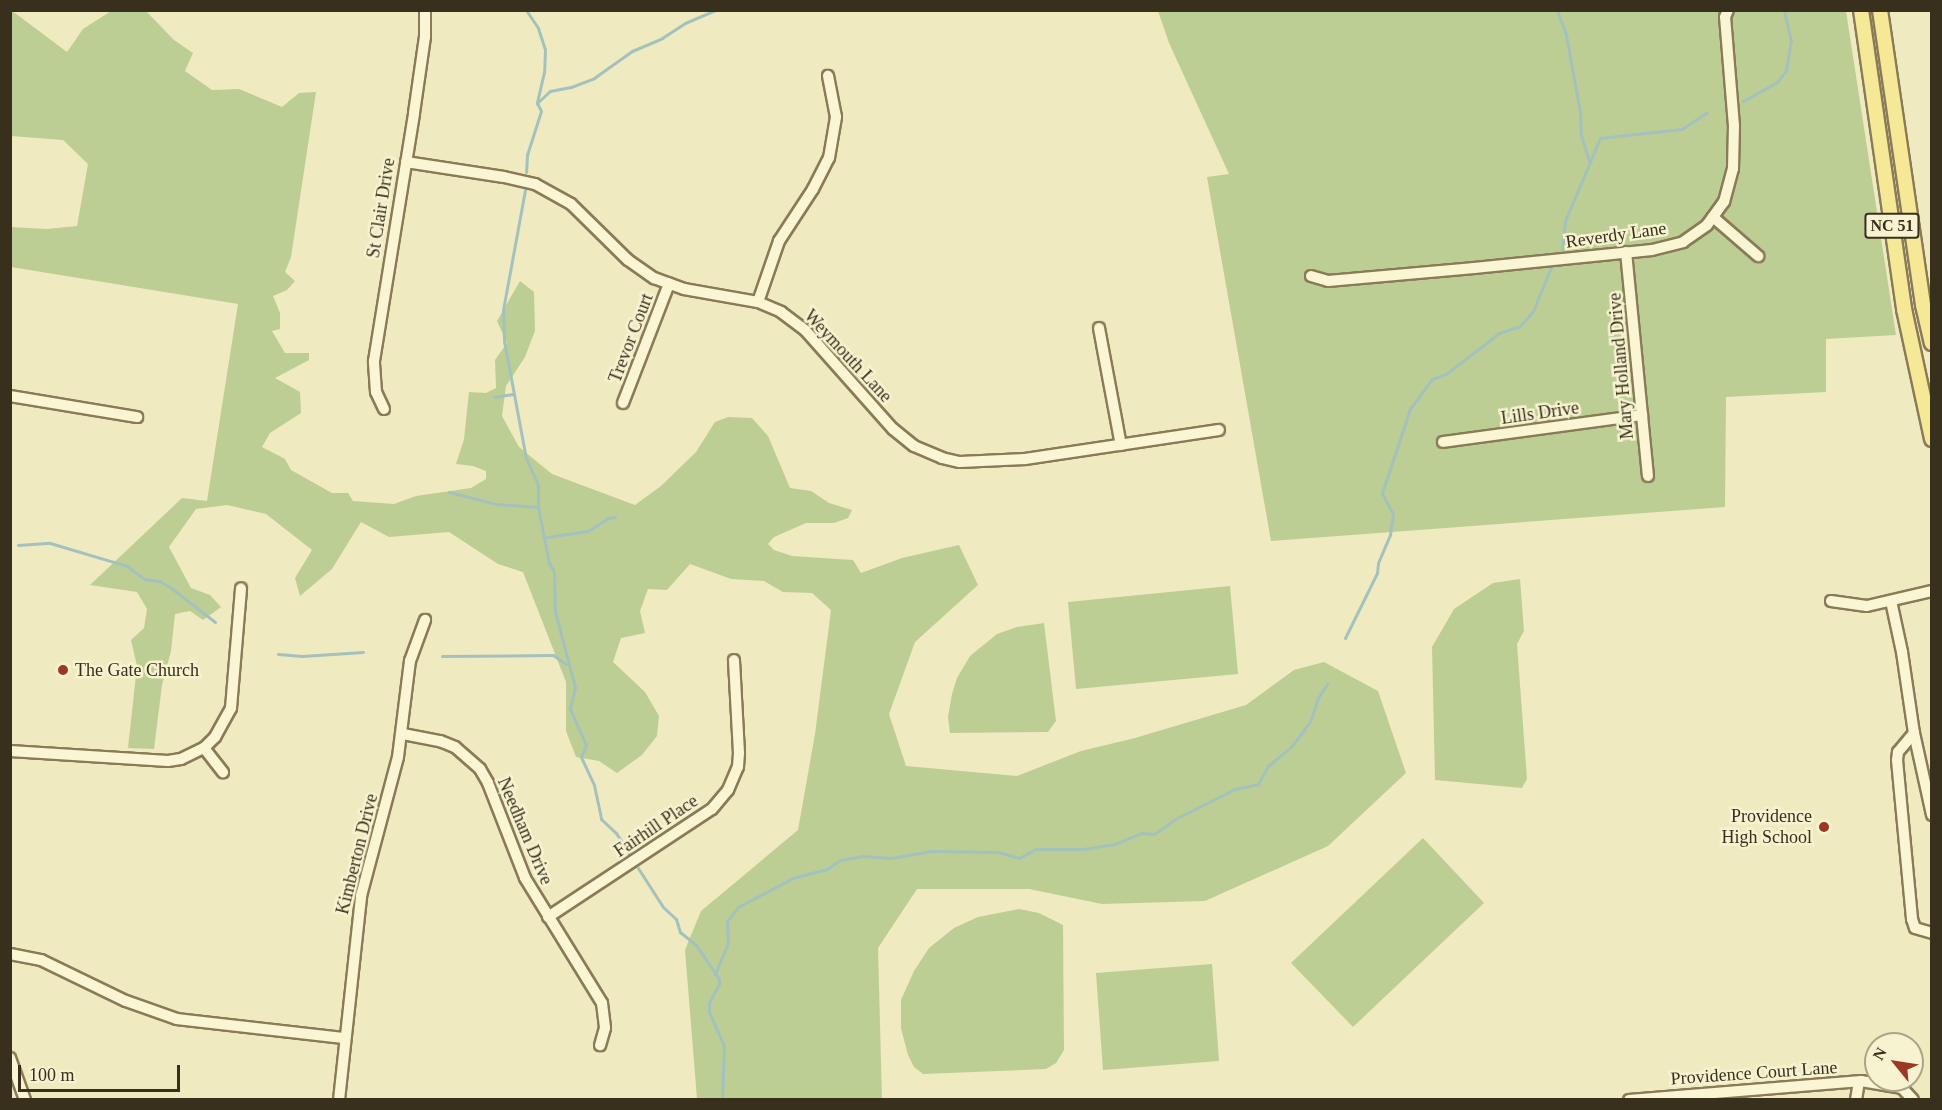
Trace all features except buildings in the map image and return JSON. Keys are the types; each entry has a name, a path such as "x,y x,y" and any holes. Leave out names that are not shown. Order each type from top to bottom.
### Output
{"main road":[{"name":"NC 51","path":"1861,10 1905,309 1932,439"},
{"name":"NC 51","path":"1880,10 1923,305 1932,344"}],"street":[{"name":"St Clair Drive","path":"384,409 376,392 375,361 424,37 425,10"},
{"name":"Reverdy Lane","path":"1311,276 1329,281 1652,250 1683,242 1707,225 1724,202 1733,169 1734,126 1728,13"},
{"path":"758,302 779,241 813,189 829,158 836,117 828,76"},
{"name":"Weymouth Lane","path":"406,162 535,184 571,204 636,266 669,284 694,292 758,302 781,312 805,330 893,429 922,451 960,462 1025,459 1219,430"},
{"path":"1713,217 1758,256"},
{"name":"Mary Holland Drive","path":"1626,252 1648,476"},
{"name":"Trevor Court","path":"623,403 669,284"},
{"path":"1099,328 1121,445"},
{"path":"10,396 137,417"},
{"name":"Lills Drive","path":"1443,442 1642,415"},
{"path":"10,751 168,761 181,759 204,748 215,737 231,708 241,588"},
{"path":"1832,601 1854,606 1891,601 1932,591"},
{"path":"1891,601 1902,652 1914,733 1932,815"},
{"name":"Kimberton Drive","path":"339,1100 361,896 403,734 410,661 425,620"},
{"name":"Fairhill Place","path":"548,917 712,809 728,790 738,767 740,753 734,660"},
{"path":"1914,733 1898,752 1912,919 1916,928 1932,933"},
{"name":"Needham Drive","path":"403,734 440,741 455,747 480,769 488,783 525,878 602,1003 606,1028 600,1045"},
{"path":"204,748 223,772"},
{"path":"10,954 41,960 126,1001 177,1018 345,1038"},
{"path":"10,1058 25,1100"},
{"path":"1856,1100 1860,1082"},
{"name":"Providence Court Lane","path":"1629,1100 1765,1094 1860,1082 1890,1084 1902,1088 1913,1100"}],"green space":[{"path":"11,10 67,52 83,29 111,11 146,11 174,40 193,53 185,71 212,90 239,89 282,107 299,93 316,92 291,257 285,272 295,281 287,290 273,296 280,313 280,329 272,331 285,353 309,353 309,360 275,378 300,392 301,413 270,433 262,447 285,459 291,470 332,493 348,493 353,501 394,504 416,496 471,488 486,479 486,471 473,466 456,464 464,439 469,392 486,393 496,388 495,360 507,343 497,321 520,281 534,292 535,331 525,357 506,386 502,416 519,447 552,474 635,505 661,486 696,452 715,422 728,417 752,418 768,436 790,488 811,491 829,503 852,510 848,518 834,523 806,523 774,537 768,544 774,550 792,556 853,560 861,573 902,558 959,545 978,585 915,642 889,714 906,766 1017,776 1081,751 1135,738 1246,705 1294,670 1324,662 1378,691 1406,773 1328,846 1205,901 1102,904 1029,889 917,889 878,948 882,1099 697,1099 685,950 701,911 798,830 815,734 831,610 812,593 783,592 764,581 731,579 690,564 667,590 648,589 640,611 645,633 621,638 613,662 645,692 659,716 657,736 642,755 617,773 599,761 576,757 566,731 566,682 523,572 498,564 449,532 389,537 361,522 332,569 300,596 295,578 312,550 266,514 227,505 196,509 169,547 191,588 210,595 221,607 203,620 190,611 175,614 171,651 162,685 154,749 128,748 137,666 131,640 144,628 147,609 137,592 90,585 182,498 207,501 238,304 11,267 11,227 47,229 77,226 88,164 63,140 11,136"},
{"path":"1158,11 1846,11 1896,335 1826,339 1826,392 1726,397 1725,507 1271,541 1207,177 1229,174 1169,43"},
{"path":"1520,579 1524,631 1517,644 1527,779 1522,788 1435,780 1432,647 1454,609 1493,583"},
{"path":"1230,586 1238,674 1076,689 1068,602"},
{"path":"1044,623 1056,721 1048,732 950,733 948,717 952,694 957,678 970,656 997,634 1017,627"},
{"path":"1423,838 1484,903 1353,1027 1291,963"},
{"path":"1019,909 1039,913 1063,925 1064,1050 1056,1063 1046,1069 923,1074 914,1067 908,1055 901,1028 901,1000 914,971 929,948 954,928 978,917"},
{"path":"1212,964 1219,1061 1103,1070 1096,973"}],"waterway":[{"path":"526,10 538,28 545,49 544,72 537,103 541,111 527,155 526,172"},
{"path":"537,103 550,91 571,87 594,78 632,51 662,38 685,23 716,10"},
{"path":"1557,10 1566,35 1580,112 1581,135 1589,161"},
{"path":"1743,101 1777,82 1786,71 1791,41 1784,10"},
{"path":"1562,250 1565,221 1600,138 1682,129 1707,112"},
{"path":"525,190 503,310 504,341 526,458 538,485 538,507 549,563 554,572 555,612 575,687 570,709 586,745 581,757 594,785 601,819 616,833 629,853"},
{"path":"1345,638 1377,573 1378,563 1390,535 1393,514 1382,493 1410,409 1432,379 1446,374 1499,333 1520,326 1533,311 1552,265"},
{"path":"494,397 514,394"},
{"path":"449,492 496,504 538,507"},
{"path":"547,537 588,531 608,518 615,517"},
{"path":"18,545 50,543 127,566 144,579 159,581 170,587 215,622"},
{"path":"278,654 302,656 363,652"},
{"path":"442,656 553,655 566,664"},
{"path":"715,974 728,943 727,921 738,907 793,878 827,869 840,860 863,856 891,858 931,851 998,852 1019,858 1036,849 1083,849 1115,844 1141,833 1154,834 1177,818 1235,789 1258,784 1268,766 1291,747 1310,722 1318,698 1327,684"},
{"path":"638,868 663,907 676,919 680,932 696,945 719,979 719,984 709,1003 709,1012 724,1046 722,1100"}],"place":[{"name":"The Gate Church","path":"63,670"},
{"name":"Providence High School","path":"1824,827"}]}
